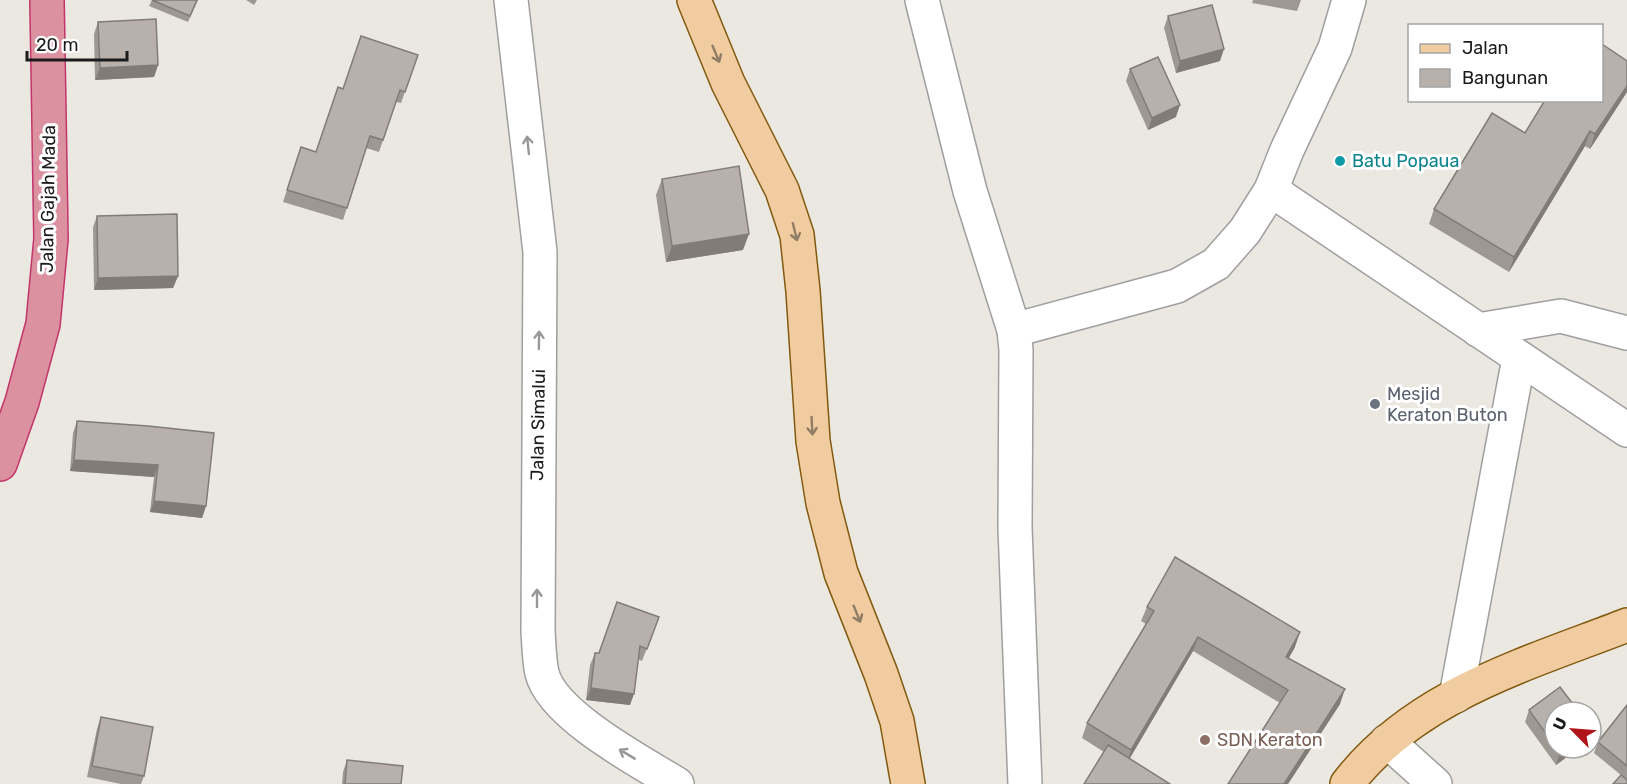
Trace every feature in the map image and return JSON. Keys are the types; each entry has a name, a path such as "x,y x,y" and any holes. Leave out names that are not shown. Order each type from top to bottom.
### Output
{"highway":[{"name":"Jalan Gajah Mada","path":"0,464 11,398 43,324 51,239 47,0"}],"main road":[{"path":"693,0 728,82 783,190 796,234 803,291 813,441 823,503 841,573 897,721 908,784"},
{"path":"1347,784 1387,741 1430,709 1487,679 1627,625"}],"street":[{"name":"Jalan Simalui","path":"511,0 540,252 537,620 542,675 554,697 602,739 677,784"},
{"path":"922,0 970,191 1014,330 1016,350 1015,528 1025,784"},
{"path":"1014,330 1177,286 1216,264 1245,231 1271,190 1287,150 1335,48 1350,0"},
{"path":"1271,190 1627,430"},
{"path":"1478,330 1561,316 1627,333"},
{"path":"1456,696 1519,358"},
{"path":"1387,741 1435,784"}],"building":[{"path":"152,0 197,0 190,16"},
{"path":"1212,5 1224,49 1180,61 1168,16"},
{"path":"156,19 158,65 100,68 98,22"},
{"path":"361,36 418,55 405,92 400,90 383,140 370,136 347,208 287,190 301,147 316,152 338,87 343,89"},
{"path":"1603,45 1627,61 1627,86 1595,134 1590,131 1514,257 1434,209 1492,113 1525,133 1544,102 1603,102"},
{"path":"1158,57 1180,105 1152,118 1130,69"},
{"path":"739,166 749,234 672,246 662,179"},
{"path":"177,214 178,276 98,278 97,216"},
{"path":"77,421 214,433 206,506 154,501 158,465 74,460"},
{"path":"1175,557 1300,632 1286,657 1345,689 1284,784 1228,784 1288,690 1198,637 1131,750 1087,723 1154,611 1147,607"},
{"path":"617,602 659,617 647,649 640,646 634,694 591,688 595,653 599,653"},
{"path":"1560,687 1570,700 1543,700 1543,729 1529,710"},
{"path":"1627,705 1627,766 1603,746 1603,736"},
{"path":"101,717 153,727 144,776 92,766"},
{"path":"1108,745 1170,784 1084,784"},
{"path":"347,760 403,766 401,784 345,784"},
{"path":"1621,775 1627,780 1627,784 1613,784"}],"place":[{"name":"Batu Popaua","path":"1340,161"},
{"name":"Mesjid Keraton Buton","path":"1375,404"},
{"name":"SDN Keraton","path":"1205,740"}]}
